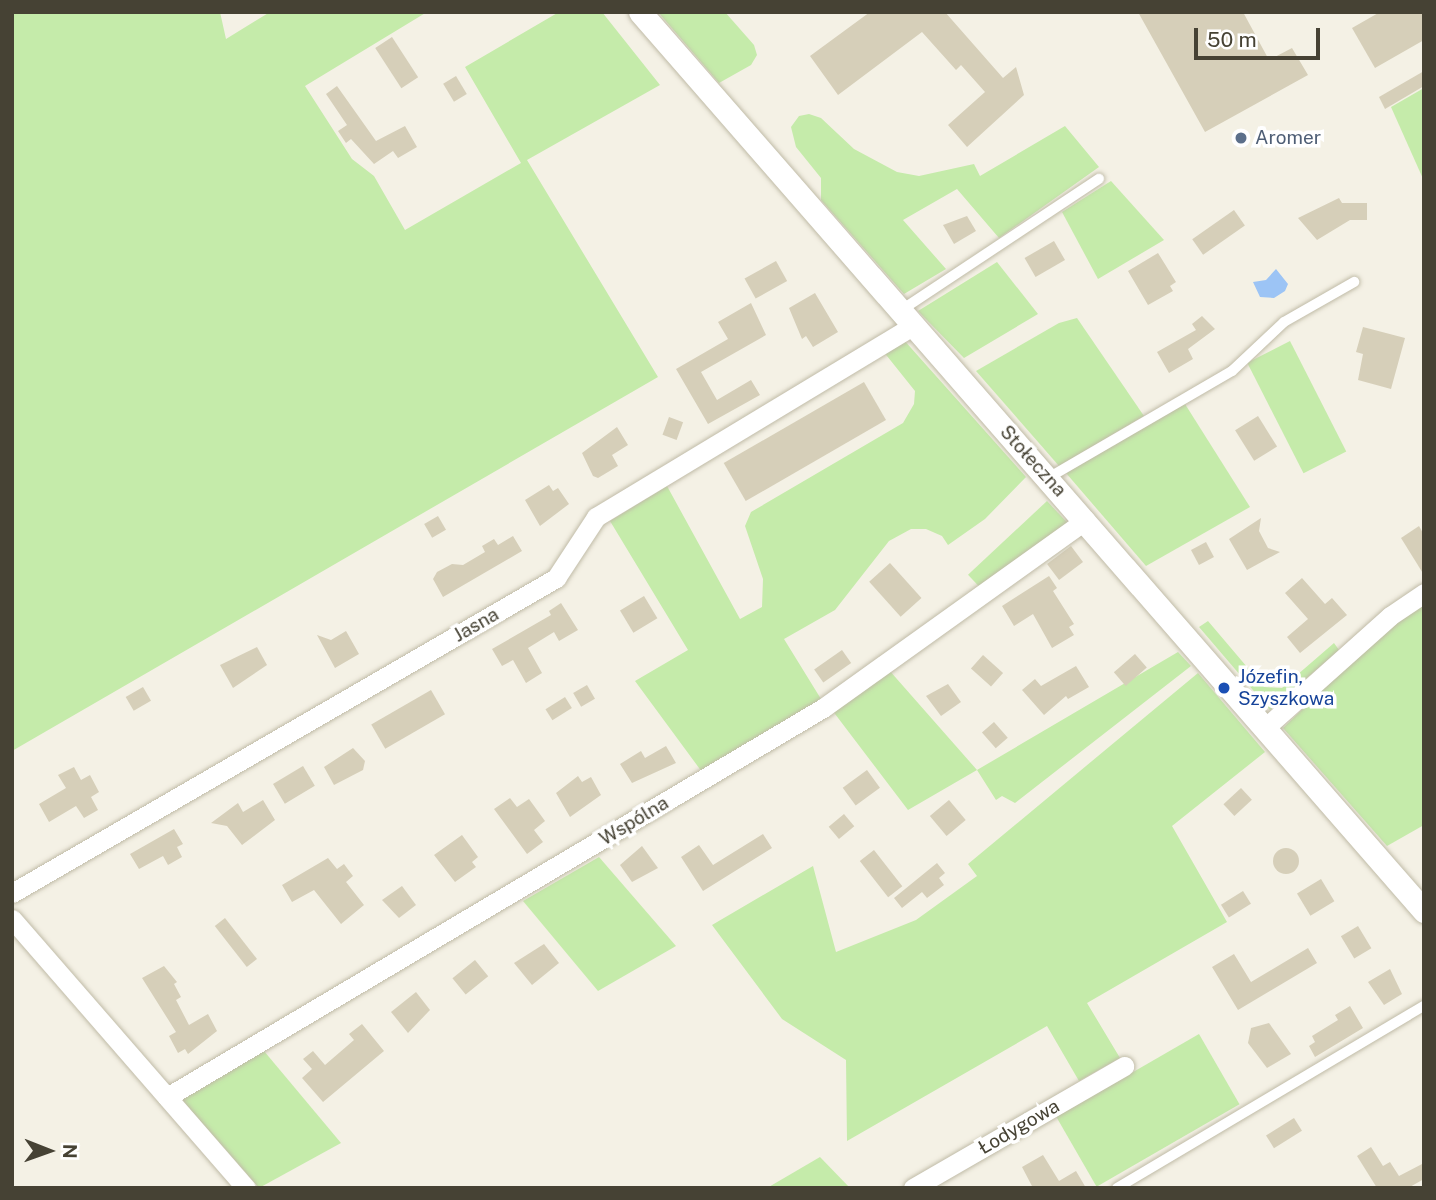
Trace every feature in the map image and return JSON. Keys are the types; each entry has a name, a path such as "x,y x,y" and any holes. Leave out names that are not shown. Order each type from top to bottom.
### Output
{"street":[{"name":"Stołeczna","path":"640,12 906,319 1086,520 1424,911"},
{"name":"Jasna","path":"12,893 556,578 596,517 906,319"},
{"name":"Wspólna","path":"167,1097 823,708 1086,520"},
{"path":"1266,727 1390,616 1424,593"},
{"path":"12,919 246,1188"},
{"name":"Łodygowa","path":"913,1188 1125,1066"}],"lane":[{"path":"906,319 1100,179"},
{"path":"1048,478 1232,371 1284,322 1354,282"},
{"path":"1117,1188 1424,1006"}],"green space":[{"path":"12,12 220,12 226,39 270,12 427,12 305,86 352,159 374,176 405,230 521,163 465,67 559,12 602,12 660,85 527,160 658,377 12,751"},
{"path":"658,12 725,12 754,45 757,55 751,65 719,83"},
{"path":"1424,88 1424,181 1391,107"},
{"path":"809,114 821,118 854,149 897,172 919,176 974,164 980,176 1065,126 1099,167 999,238 957,189 903,220 946,269 904,294 821,200 821,178 796,147 791,127 799,116"},
{"path":"1111,181 1164,240 1098,279 1062,212"},
{"path":"997,262 1038,314 964,358 918,311"},
{"path":"1077,318 1144,416 1059,466 976,371 1059,323"},
{"path":"903,339 1026,477 985,519 948,545 942,536 926,529 911,529 889,541 835,610 784,639 821,699 702,772 635,681 688,650 610,521 667,486 740,619 762,607 763,579 745,526 751,512 903,423 914,404 915,391 883,351"},
{"path":"1290,341 1346,451 1304,473 1247,363"},
{"path":"1185,404 1250,507 1146,566 1066,473"},
{"path":"1047,501 1070,526 991,600 968,575"},
{"path":"1424,602 1424,825 1387,846 1283,728 1390,625"},
{"path":"1208,621 1264,687 1282,688 1334,643 1339,650 1270,710 1199,627"},
{"path":"1178,652 1191,666 1015,803 1002,796 996,800 977,770"},
{"path":"889,670 977,770 908,810 832,710"},
{"path":"1198,673 1265,752 1172,826 1227,922 1087,1003 1120,1058 1079,1081 1047,1026 847,1141 846,1060 782,1019 712,925 813,866 836,952 916,920 977,876 968,864"},
{"path":"599,857 676,946 598,991 523,901"},
{"path":"1199,1034 1240,1104 1097,1187 1056,1116"},
{"path":"264,1051 341,1143 259,1188 182,1100"},
{"path":"820,1157 850,1188 767,1188"}],"water":[{"path":"1276,269 1288,284 1285,291 1274,298 1260,297 1253,282 1266,280"}],"building":[{"path":"870,12 945,12 1003,78 1016,67 1024,95 967,147 948,125 985,92 961,65 956,70 922,32 838,95 810,56"},
{"path":"1138,12 1243,12 1269,60 1292,48 1308,75 1205,132"},
{"path":"1380,12 1424,12 1424,40 1375,68 1352,28"},
{"path":"392,37 418,77 401,88 375,48"},
{"path":"1424,71 1424,86 1385,109 1379,97"},
{"path":"456,76 467,94 454,102 443,84"},
{"path":"337,86 376,141 405,126 417,147 398,158 393,151 374,164 351,139 346,143 338,131 347,125 326,94"},
{"path":"1339,198 1342,203 1367,203 1367,220 1350,220 1317,240 1298,218"},
{"path":"1234,210 1245,226 1203,255 1192,239"},
{"path":"967,216 976,231 954,244 943,225"},
{"path":"1054,241 1065,260 1036,277 1025,258"},
{"path":"1158,253 1176,282 1170,286 1173,291 1148,305 1128,271"},
{"path":"776,261 787,281 756,299 745,278"},
{"path":"815,293 838,332 813,347 806,336 802,339 789,308"},
{"path":"751,303 766,335 701,372 717,400 751,380 760,395 708,424 676,369 728,339 718,322"},
{"path":"1202,316 1215,329 1188,349 1193,359 1169,373 1157,352 1196,330 1192,324"},
{"path":"1363,327 1405,338 1391,389 1358,380 1363,354 1356,352"},
{"path":"864,382 886,420 746,501 724,463"},
{"path":"1258,416 1277,447 1254,461 1235,430"},
{"path":"669,417 683,422 677,440 663,435"},
{"path":"617,427 628,445 612,455 618,466 598,478 593,476 582,453"},
{"path":"549,485 553,491 558,488 569,504 540,526 525,500"},
{"path":"438,516 446,530 432,538 424,524"},
{"path":"1261,518 1259,531 1268,548 1280,552 1247,570 1229,539"},
{"path":"1419,526 1424,535 1424,575 1401,538"},
{"path":"513,536 522,551 443,597 433,579 437,572 452,564 463,565 485,552 482,546 494,539 498,545"},
{"path":"1206,542 1214,557 1199,565 1191,550"},
{"path":"1071,546 1083,562 1059,580 1047,564"},
{"path":"890,563 921,598 901,617 869,582"},
{"path":"1049,576 1057,588 1053,591 1074,624 1069,627 1074,635 1052,648 1033,614 1014,626 1002,606"},
{"path":"1302,578 1325,604 1332,598 1347,615 1300,653 1287,637 1308,619 1285,593"},
{"path":"644,596 657,618 633,633 620,610"},
{"path":"561,603 578,630 559,641 554,632 528,648 542,673 526,683 513,660 502,666 492,649 551,615 549,611"},
{"path":"346,631 359,654 335,668 317,635 331,640"},
{"path":"257,647 267,665 233,688 220,665"},
{"path":"842,650 851,663 823,683 814,670"},
{"path":"1135,654 1147,668 1126,686 1114,672"},
{"path":"983,655 1003,673 991,686 971,668"},
{"path":"1076,666 1089,687 1068,699 1066,696 1044,715 1022,690 1035,679 1041,686"},
{"path":"948,684 961,702 941,716 926,696"},
{"path":"587,685 595,699 581,707 573,693"},
{"path":"143,687 151,701 134,711 126,697"},
{"path":"431,690 445,714 385,749 371,724"},
{"path":"565,697 572,708 552,720 545,709"},
{"path":"994,722 1008,738 996,748 982,732"},
{"path":"666,746 676,763 632,783 620,764 641,751 645,758"},
{"path":"353,748 365,761 363,770 334,785 324,767"},
{"path":"303,766 315,786 285,804 273,784"},
{"path":"74,767 81,780 90,775 99,792 91,797 98,810 84,818 76,806 49,822 39,804 66,788 58,775"},
{"path":"867,770 880,788 856,805 843,788"},
{"path":"578,776 582,782 591,777 601,795 570,817 556,793"},
{"path":"1241,788 1252,800 1234,816 1223,804"},
{"path":"510,798 517,807 529,799 545,821 534,830 543,842 527,854 494,809"},
{"path":"263,800 275,820 242,845 227,826 211,823 238,803 243,812"},
{"path":"949,800 966,820 947,836 930,816"},
{"path":"844,814 854,826 839,839 829,827"},
{"path":"174,829 183,844 177,847 182,857 168,865 163,856 139,869 130,854"},
{"path":"763,834 772,848 703,891 681,857 699,845 713,865"},
{"path":"462,835 478,857 472,862 476,867 455,882 434,855"},
{"path":"642,846 658,868 632,882 620,865"},
{"path":"1286,848 1296,851 1299,861 1296,871 1286,874 1276,871 1273,861 1276,851"},
{"path":"874,850 902,886 888,897 860,861"},
{"path":"328,858 337,869 344,864 353,876 346,882 364,905 341,924 314,890 292,902 282,885"},
{"path":"937,863 945,873 939,878 944,885 927,898 922,892 902,908 894,898"},
{"path":"1321,879 1334,901 1310,916 1297,893"},
{"path":"402,886 416,905 399,918 382,900"},
{"path":"1243,891 1251,904 1229,917 1221,905"},
{"path":"225,918 257,959 247,967 215,926"},
{"path":"1358,926 1371,948 1354,959 1341,936"},
{"path":"544,944 559,963 532,985 514,963"},
{"path":"1308,948 1317,963 1238,1010 1212,967 1234,954 1251,982"},
{"path":"475,960 488,976 466,995 452,978"},
{"path":"164,966 177,982 174,984 181,997 176,1000 189,1025 208,1014 217,1031 188,1054 185,1049 178,1053 169,1036 176,1032 142,978"},
{"path":"1390,969 1402,994 1384,1005 1368,982"},
{"path":"416,992 430,1010 408,1033 391,1012"},
{"path":"1350,1006 1363,1028 1315,1057 1309,1046 1315,1042 1312,1036 1338,1020 1335,1015"},
{"path":"1269,1023 1291,1054 1267,1068 1248,1043 1251,1028"},
{"path":"362,1024 384,1051 323,1102 302,1078 312,1069 303,1059 313,1051 325,1065 354,1040 349,1034"},
{"path":"1294,1118 1302,1131 1274,1148 1266,1135"},
{"path":"1371,1147 1383,1166 1390,1162 1399,1176 1424,1163 1424,1179 1408,1188 1377,1188 1357,1156"},
{"path":"1043,1155 1059,1181 1076,1171 1086,1188 1033,1188 1022,1167"}],"place":[{"name":"Aromer","path":"1241,138"},
{"name":"Józefin, Szyszkowa","path":"1224,688"}]}
